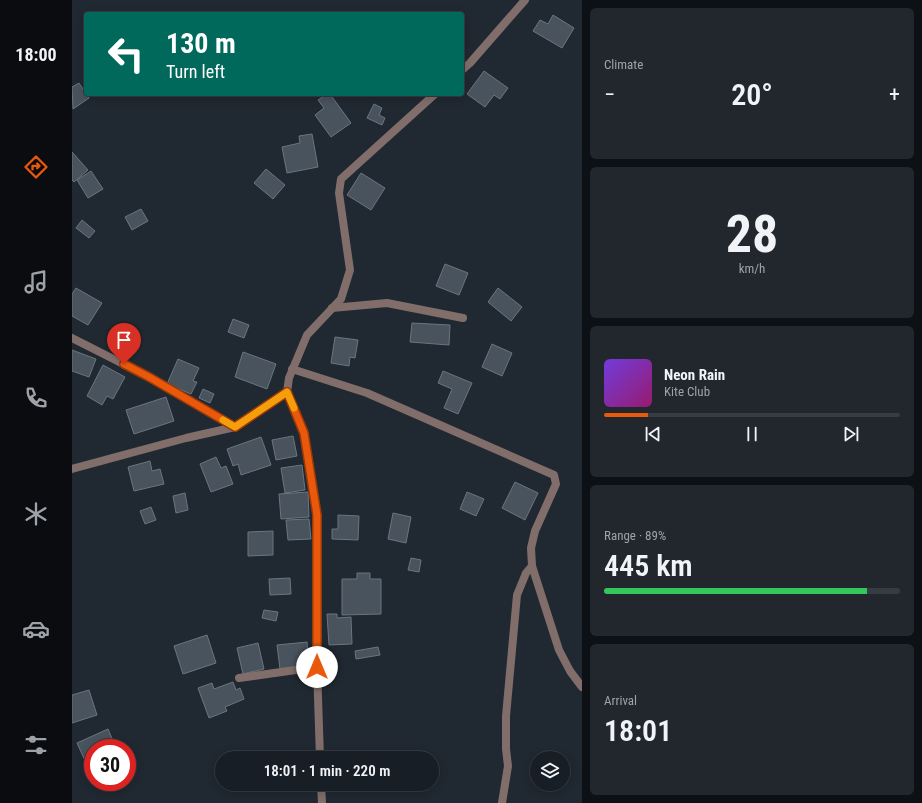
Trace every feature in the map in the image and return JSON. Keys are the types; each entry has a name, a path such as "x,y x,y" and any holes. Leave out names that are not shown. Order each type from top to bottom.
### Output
{"street":[{"path":"464,68 525,0"},
{"path":"320,751 317,667 317,515 304,433 287,392 288,378 307,334 341,300 350,270 339,193 341,179 433,96"},
{"path":"332,308 387,303 463,318"},
{"path":"72,338 149,377 235,427"},
{"path":"292,369 367,393 554,475 556,484 535,531 531,548 532,566 559,650 578,684 582,687"},
{"path":"72,469 179,440 235,427 287,392"},
{"path":"502,803 508,766 506,749 506,716 517,595 526,573 532,566"},
{"path":"239,678 317,667"},
{"path":"321,791 322,803"}],"building":[{"path":"553,15 574,28 562,48 533,31 540,20 548,24"},
{"path":"484,71 508,88 500,99 494,95 485,107 467,94"},
{"path":"79,83 84,90 84,96 88,96 89,98 73,109 72,87"},
{"path":"324,96 331,96 351,123 331,137 315,115 324,108 318,100"},
{"path":"374,104 382,108 379,115 385,118 382,125 367,118"},
{"path":"312,134 318,167 287,173 282,147 300,143 299,136"},
{"path":"72,152 88,170 74,182 72,180"},
{"path":"266,169 285,185 273,199 254,183"},
{"path":"91,171 103,189 88,198 77,180"},
{"path":"361,173 385,188 371,210 347,195"},
{"path":"141,209 148,221 132,230 125,217"},
{"path":"82,220 95,231 89,238 76,228"},
{"path":"445,264 468,273 459,295 436,286"},
{"path":"76,288 102,303 88,325 72,316 72,294"},
{"path":"498,288 522,307 511,321 488,302"},
{"path":"233,319 249,325 244,338 228,332"},
{"path":"412,323 450,325 449,345 410,342"},
{"path":"335,337 358,340 355,358 350,357 349,366 331,363"},
{"path":"492,344 512,353 502,376 482,367"},
{"path":"72,350 96,359 89,377 72,371"},
{"path":"243,352 276,364 267,389 235,377"},
{"path":"178,359 199,368 193,381 197,382 191,394 167,384"},
{"path":"103,365 125,377 113,399 107,396 102,405 87,396"},
{"path":"443,371 472,383 458,414 444,408 452,389 438,383"},
{"path":"203,389 214,394 210,403 199,398"},
{"path":"166,397 174,421 134,434 126,410"},
{"path":"293,436 297,456 276,460 272,440"},
{"path":"261,437 271,465 241,475 238,464 233,466 227,449"},
{"path":"216,457 221,468 226,466 233,484 211,492 200,464"},
{"path":"150,461 152,471 160,469 164,484 134,491 128,467"},
{"path":"302,465 305,490 285,493 281,468"},
{"path":"515,482 538,493 525,520 502,508"},
{"path":"308,492 309,517 281,519 279,494"},
{"path":"467,492 484,499 476,516 460,509"},
{"path":"185,493 188,510 176,513 173,496"},
{"path":"151,507 156,520 145,524 140,511"},
{"path":"393,513 411,517 406,543 388,539"},
{"path":"338,515 359,516 358,540 332,539 332,529 338,529"},
{"path":"309,519 311,539 288,540 286,520"},
{"path":"273,531 273,555 248,556 248,532"},
{"path":"411,558 421,560 419,572 408,570"},
{"path":"357,573 370,573 370,579 381,579 381,614 342,615 342,579 357,579"},
{"path":"290,578 291,594 270,595 269,579"},
{"path":"264,610 278,612 276,621 262,618"},
{"path":"327,614 337,614 337,618 351,617 352,644 329,645"},
{"path":"207,635 216,663 183,674 174,646"},
{"path":"307,642 309,665 280,669 277,645"},
{"path":"258,643 264,669 243,674 237,648"},
{"path":"378,647 380,655 356,659 355,651"},
{"path":"233,682 236,690 240,688 244,699 225,707 227,711 209,718 198,688 212,683 214,689"},
{"path":"89,690 97,715 72,723 72,695"},
{"path":"108,729 112,739 86,739"},
{"path":"84,740 84,758 77,743"}],"slow traffic":[{"path":"223,420 235,427 287,392 294,408"}],"route":[{"path":"124,364 235,427 287,392 304,433 317,515 317,667"}]}
